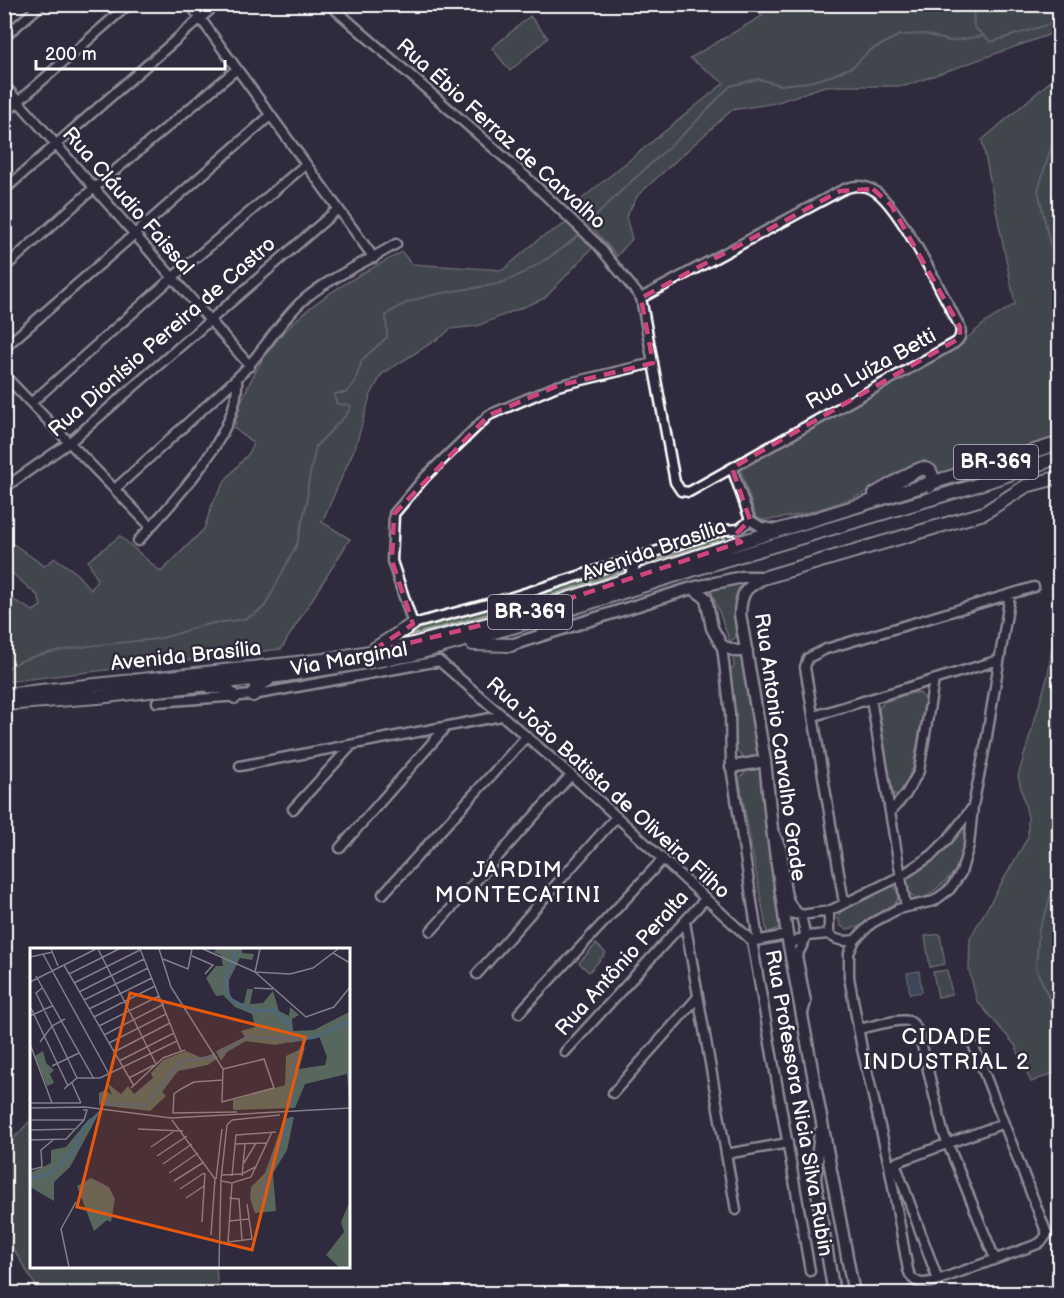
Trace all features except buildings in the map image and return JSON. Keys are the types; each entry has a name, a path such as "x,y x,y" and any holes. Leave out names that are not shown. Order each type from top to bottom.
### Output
{"highway":[{"name":"BR-369","path":"932,482 1059,443"},
{"name":"Avenida Brasília","path":"4,704 98,697 286,675 411,656 711,564 894,511 1059,457"},
{"name":"Avenida Brasília","path":"4,695 273,666 410,645 510,618 832,513 871,496 918,469 923,468 930,471 932,482"},
{"path":"766,577 984,513 1026,486 1059,477"},
{"path":"894,511 923,493 932,482"},
{"path":"369,653 413,624"},
{"path":"451,645 487,643 511,645"},
{"path":"253,695 257,686 262,682 286,675"},
{"path":"185,686 223,687 235,697"}],"main road":[{"path":"511,645 692,588 742,577 766,577"},
{"name":"Rua Antonio Carvalho Grade","path":"766,577 745,590 740,599 740,614 765,762 788,940 854,1293"},
{"name":"Rua Antonio Carvalho Grade","path":"692,588 706,598 712,628 722,646"},
{"path":"722,646 736,651 747,651"},
{"path":"731,767 765,762"},
{"path":"822,1119 815,1179 834,1293"}],"street":[{"path":"4,38 42,4"},
{"path":"4,114 129,4"},
{"path":"190,4 374,258"},
{"name":"Rua Ébio Ferraz de Carvalho","path":"329,4 521,172 597,244 641,298"},
{"path":"4,190 211,9"},
{"path":"4,268 237,69"},
{"name":"Rua Cláudio Faissal","path":"4,85 250,366"},
{"path":"4,348 271,115"},
{"path":"31,403 172,278 305,165"},
{"name":"Rua Luíza Betti","path":"641,298 840,191 849,187 861,186 873,189 891,205 905,226 960,327 961,336 955,343 689,492 681,491 677,487 653,363"},
{"name":"Rua Dionísio Pereira de Castro","path":"4,488 70,442 338,208"},
{"path":"115,489 250,366 281,323 301,302 318,289 396,244"},
{"path":"641,298 653,363 557,386 489,415 425,477 394,514 392,561 413,624 509,598 724,530 739,529 750,519"},
{"path":"4,375 151,527"},
{"path":"138,541 197,472 216,444 234,408 238,393 237,378"},
{"path":"732,468 750,519 760,527 780,530"},
{"path":"724,530 741,542"},
{"path":"627,580 640,557"},
{"path":"844,903 805,667 808,658 811,655 1034,587"},
{"path":"971,1039 1047,1234 1038,1244 922,1284 911,1279 892,1164 858,1029 848,969 849,953 855,940 878,919 906,907 934,901 950,889 964,866 1010,595"},
{"name":"Rua Professora Nicia Silva Rubin","path":"722,646 730,714 731,767 755,941 810,1271"},
{"path":"814,716 999,660"},
{"name":"Via Marginal","path":"157,702 253,695 439,662"},
{"name":"Rua João Batista de Oliveira Filho","path":"439,662 571,775 755,941"},
{"path":"891,811 913,784 919,771 934,680"},
{"path":"871,699 906,907"},
{"path":"240,766 501,716"},
{"path":"340,848 446,727"},
{"path":"383,894 526,737"},
{"path":"293,809 352,745"},
{"path":"431,931 571,775"},
{"path":"784,912 801,915 830,911 901,876 932,855 973,806"},
{"path":"477,974 616,817"},
{"path":"957,827 970,834"},
{"path":"772,830 782,849 788,900 793,909 801,915 806,936 797,956 806,1002 802,1017"},
{"path":"519,1013 663,859"},
{"name":"Rua Antônio Peralta","path":"565,1052 705,898"},
{"path":"829,934 830,911"},
{"path":"685,922 736,1210"},
{"path":"755,941 788,940 829,934 843,941 855,940"},
{"path":"613,1093 698,998"},
{"path":"858,1029 900,1021 910,1021 915,1026 919,1033 948,1144 995,1259"},
{"path":"892,1164 1004,1124"},
{"path":"726,1154 788,1143"},
{"path":"892,1164 938,1280"}],"highlighted area":[{"path":"873,189 891,205 960,327 960,338 732,468 750,520 733,537 741,542 510,618 369,653 413,624 392,561 394,514 489,415 557,386 653,363 641,298 840,191"}],"green space":[{"path":"750,5 1059,5 1059,22 1048,35 905,86 825,86 775,103 732,110 638,195 626,217 632,239 617,256 573,206 724,83 690,58 762,16"},
{"path":"530,16 548,38 510,71 492,48"},
{"path":"1059,74 1059,439 941,473 930,466 821,509 777,519 757,520 739,465 967,338 986,322 1015,304 982,140"},
{"path":"567,223 594,246 545,298 477,326 450,329 382,374 370,396 356,445 322,522 350,539 281,649 5,682 5,595 33,611 41,606 38,596 5,567 4,543 15,545 44,566 55,558 74,571 91,590 97,579 88,561 120,536 161,572 204,529 213,502 227,478 250,452 253,443 234,428 243,397 273,344 310,308 353,279 402,252 411,264 503,270 540,238"},
{"path":"716,536 725,537 722,540 638,566 644,559"},
{"path":"631,564 624,571 545,597 438,628 411,635 406,634 426,624"},
{"path":"1059,571 1059,1071 1031,1082 1015,1045 977,1001 969,970 970,938 1028,837 1028,817 1018,776 1048,675"},
{"path":"744,581 735,601 736,637 730,642 710,587"},
{"path":"738,654 743,660 759,748 756,758 746,760 737,751 729,671 734,667 733,656"},
{"path":"911,693 920,693 925,703 913,767 901,793 895,795 892,792 879,709 884,702"},
{"path":"761,768 781,925 767,933 739,778 747,771"},
{"path":"961,832 965,835 964,845 954,872 929,895 915,899 908,891 906,876"},
{"path":"890,885 897,893 895,904 859,926 845,929 840,925 838,917 842,909"},
{"path":"940,934 945,964 930,967 925,936"},
{"path":"596,944 606,953 589,972 579,963"},
{"path":"947,970 952,994 938,997 933,972"},
{"path":"30,1121 30,1268 216,1268 218,1293 40,1293 5,1235 5,1147"}],"water":[{"path":"919,971 922,992 910,994 907,973"}],"waterway":[{"path":"973,4 974,27 991,42 1060,21"},
{"path":"588,224 691,127 730,86 758,79 780,85 809,82 831,76 854,66 869,51 900,35 925,34 950,41 983,36"},
{"path":"1060,119 1038,190 1060,289"},
{"path":"4,673 14,665 51,652 162,638 205,625 244,619 258,612 265,606 297,544 316,446 351,407 337,404 334,395 346,393 355,382 362,360 387,337 386,316 408,302 506,281 529,270 580,233"},
{"path":"1060,785 1051,827 1052,890 1039,928 1036,968 1060,1024"}],"district":[{"name":"JARDIM MONTECATINI","path":"518,882"},
{"name":"CIDADE INDUSTRIAL 2","path":"947,1050"}]}
